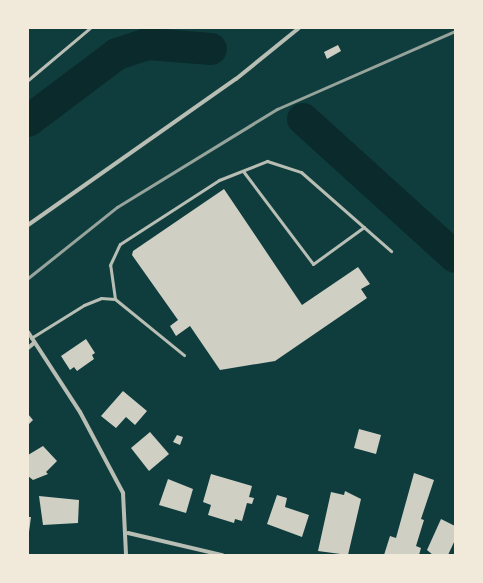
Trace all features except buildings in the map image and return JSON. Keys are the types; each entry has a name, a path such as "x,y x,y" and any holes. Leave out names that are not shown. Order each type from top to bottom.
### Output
{"street":[{"path":"28,225 236,79 299,28"},
{"path":"28,332 103,452 123,493 128,533 126,555"},
{"path":"28,348 34,343"},
{"path":"128,533 222,555"}],"lane":[{"path":"28,80 90,28"},
{"path":"455,84 455,94"},
{"path":"115,299 110,265 120,244 219,180 267,161 301,172 391,251"},
{"path":"243,171 313,264 364,227"},
{"path":"31,338 84,305 101,298 115,299 184,355"}],"waterway":[{"path":"28,121 117,54 148,44 211,49"},
{"path":"303,119 455,257"}],"railway":[{"path":"28,278 117,207 277,109 455,31"}]}
